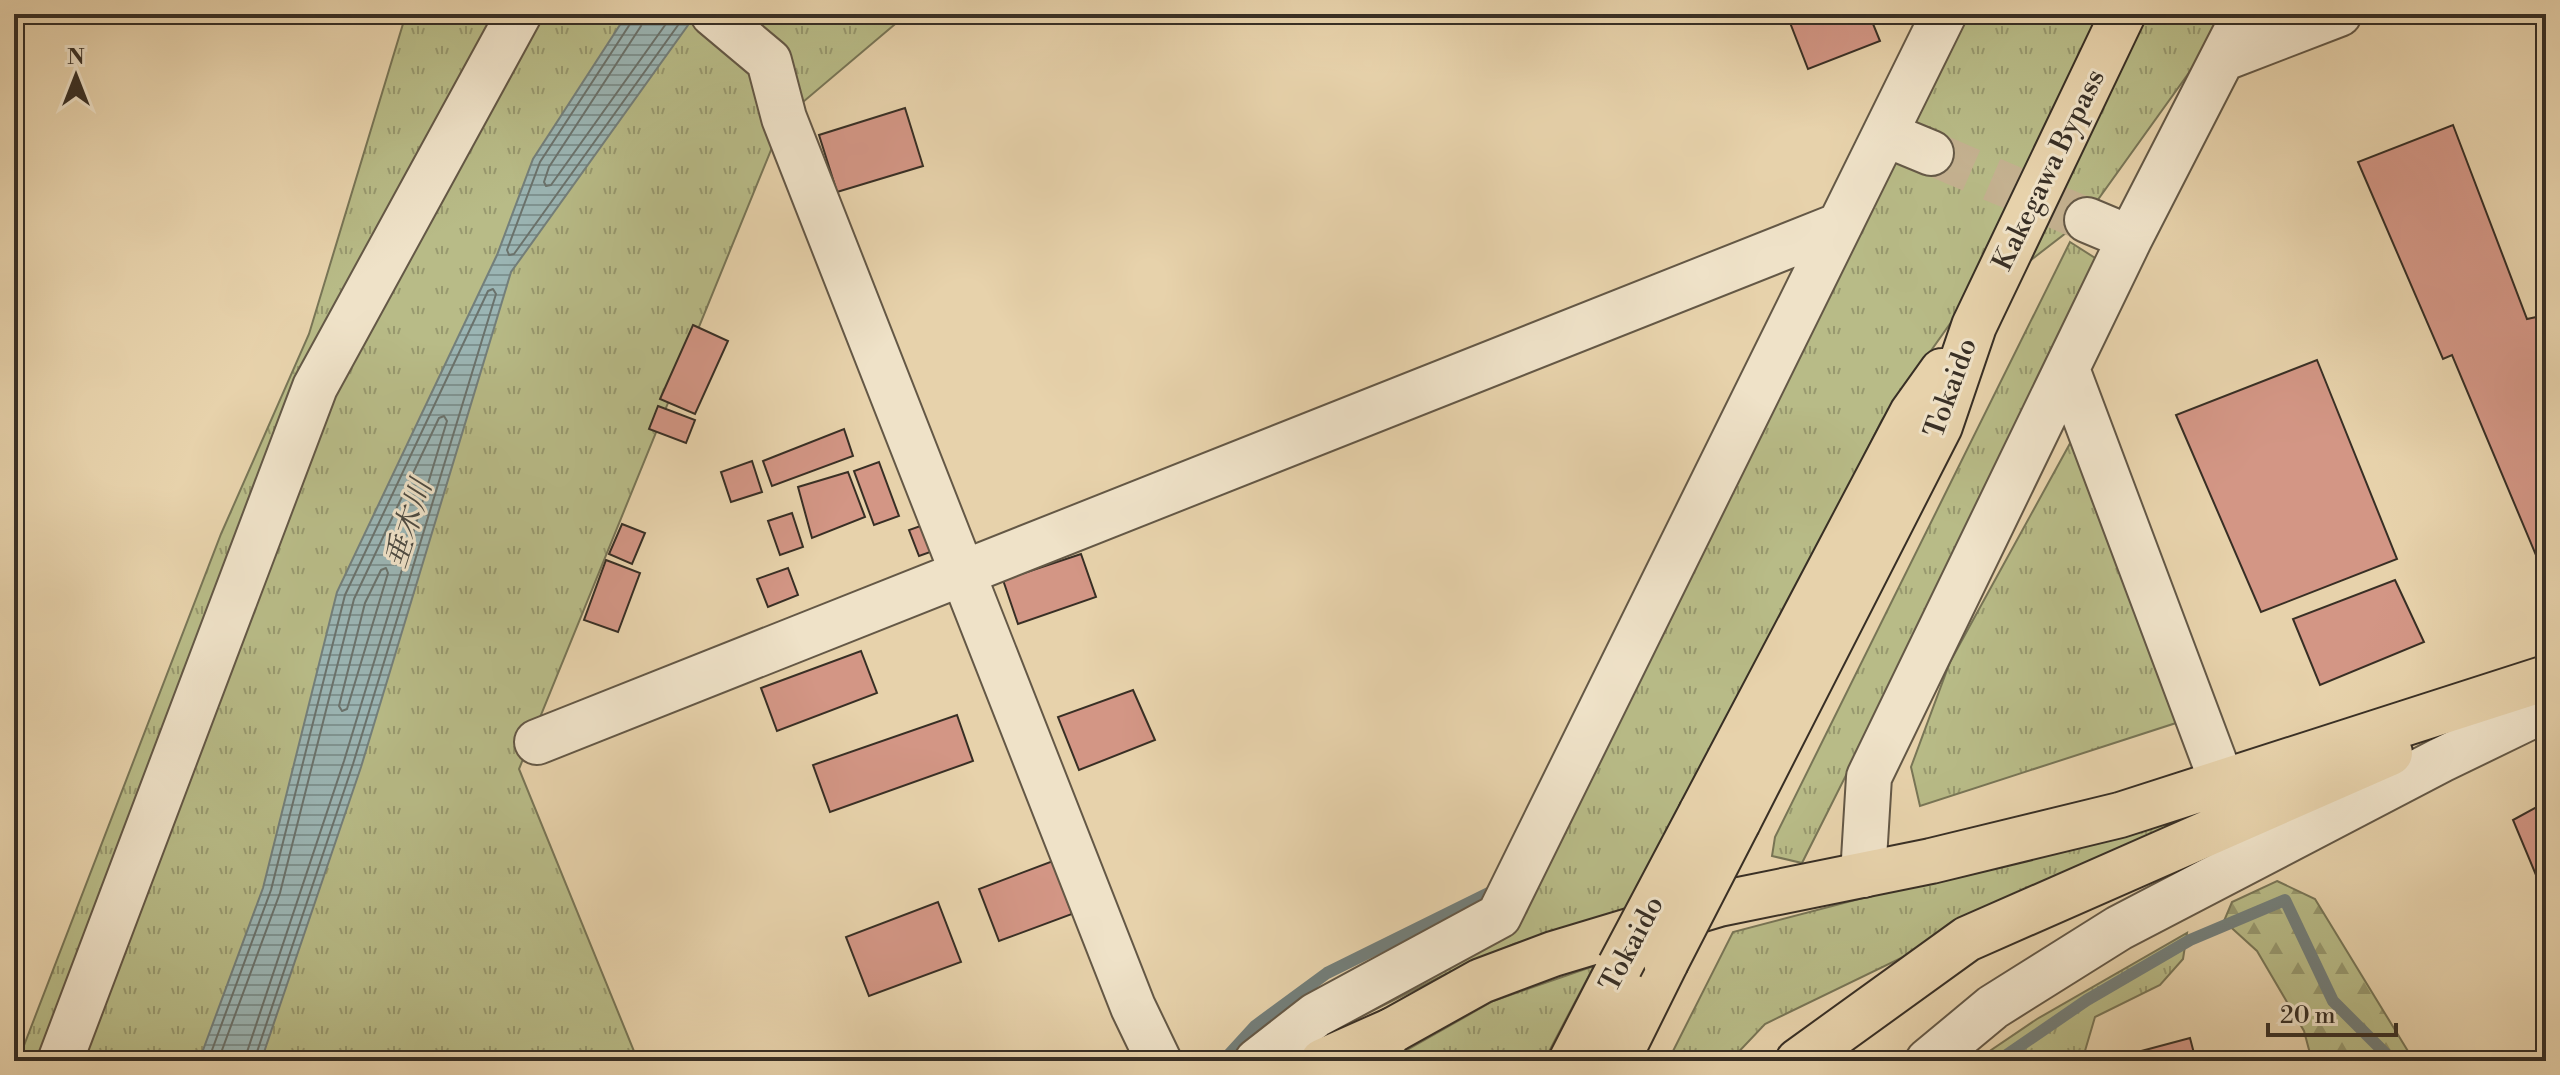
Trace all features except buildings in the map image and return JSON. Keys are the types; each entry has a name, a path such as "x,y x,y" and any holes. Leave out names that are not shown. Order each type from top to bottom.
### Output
{"main road":[{"name":"Kakegawa Bypass","path":"1974,326 2123,14"},
{"name":"Tokaido","path":"1571,1061 1620,966 1720,818 1940,426 1974,326"},
{"path":"1323,1061 1393,1030 1481,981 1553,954 1719,904 1863,875 2120,815 2546,678"},
{"path":"1798,1061 1967,939 2546,685"},
{"name":"Tokaido","path":"1617,1061 1666,962 1720,818"},
{"path":"1359,1061 1393,1030"}],"street":[{"path":"60,1061 315,387 519,14"},
{"path":"713,14 769,61 784,118 1133,1007 1159,1061"},
{"path":"1257,1061 1316,1015 1499,916 1944,14"},
{"path":"1863,875 1869,777 2130,238 2245,14"},
{"path":"2222,59 2339,14"},
{"path":"1885,134 1931,153"},
{"path":"2087,220 2130,238"},
{"path":"537,742 1840,225"},
{"path":"2067,369 2222,782"},
{"path":"1928,1061 1993,1007 2119,928 2441,760 2546,709"}],"green space":[{"path":"406,14 907,14 784,118 519,769 638,1061 18,1061 221,534 309,334"},
{"path":"1961,14 2222,14 2211,42 2084,219 1952,321 1882,420 1625,911 1514,944 1304,1045 1510,927"},
{"path":"2070,242 2103,263 1802,863 1772,856 1775,837"},
{"path":"2073,438 2179,722 1920,806 1911,767 1950,662"},
{"path":"2215,806 1765,1024 1730,1061 1668,1061 1733,932"},
{"path":"2277,881 2315,899 2414,1061 2312,1061 2304,1031 2257,951 2224,921 2232,902"},
{"path":"2187,933 2183,959 2160,985 2095,1017 2082,1061 1975,1061 2037,1019"},
{"path":"1594,966 1544,1061 1395,1061 1407,1050 1493,1001"}],"water":[{"name":"垂木川","path":"627,14 696,14 511,272 361,767 261,1061 199,1061 263,888 337,592 497,255 533,159"}],"waterway":[{"path":"1223,1061 1255,1026 1327,973 1495,890"},
{"path":"1998,1061 2087,1000 2190,940 2285,900 2333,1001 2393,1061"}],"tunnel":[{"path":"1931,153 2087,220"}]}
